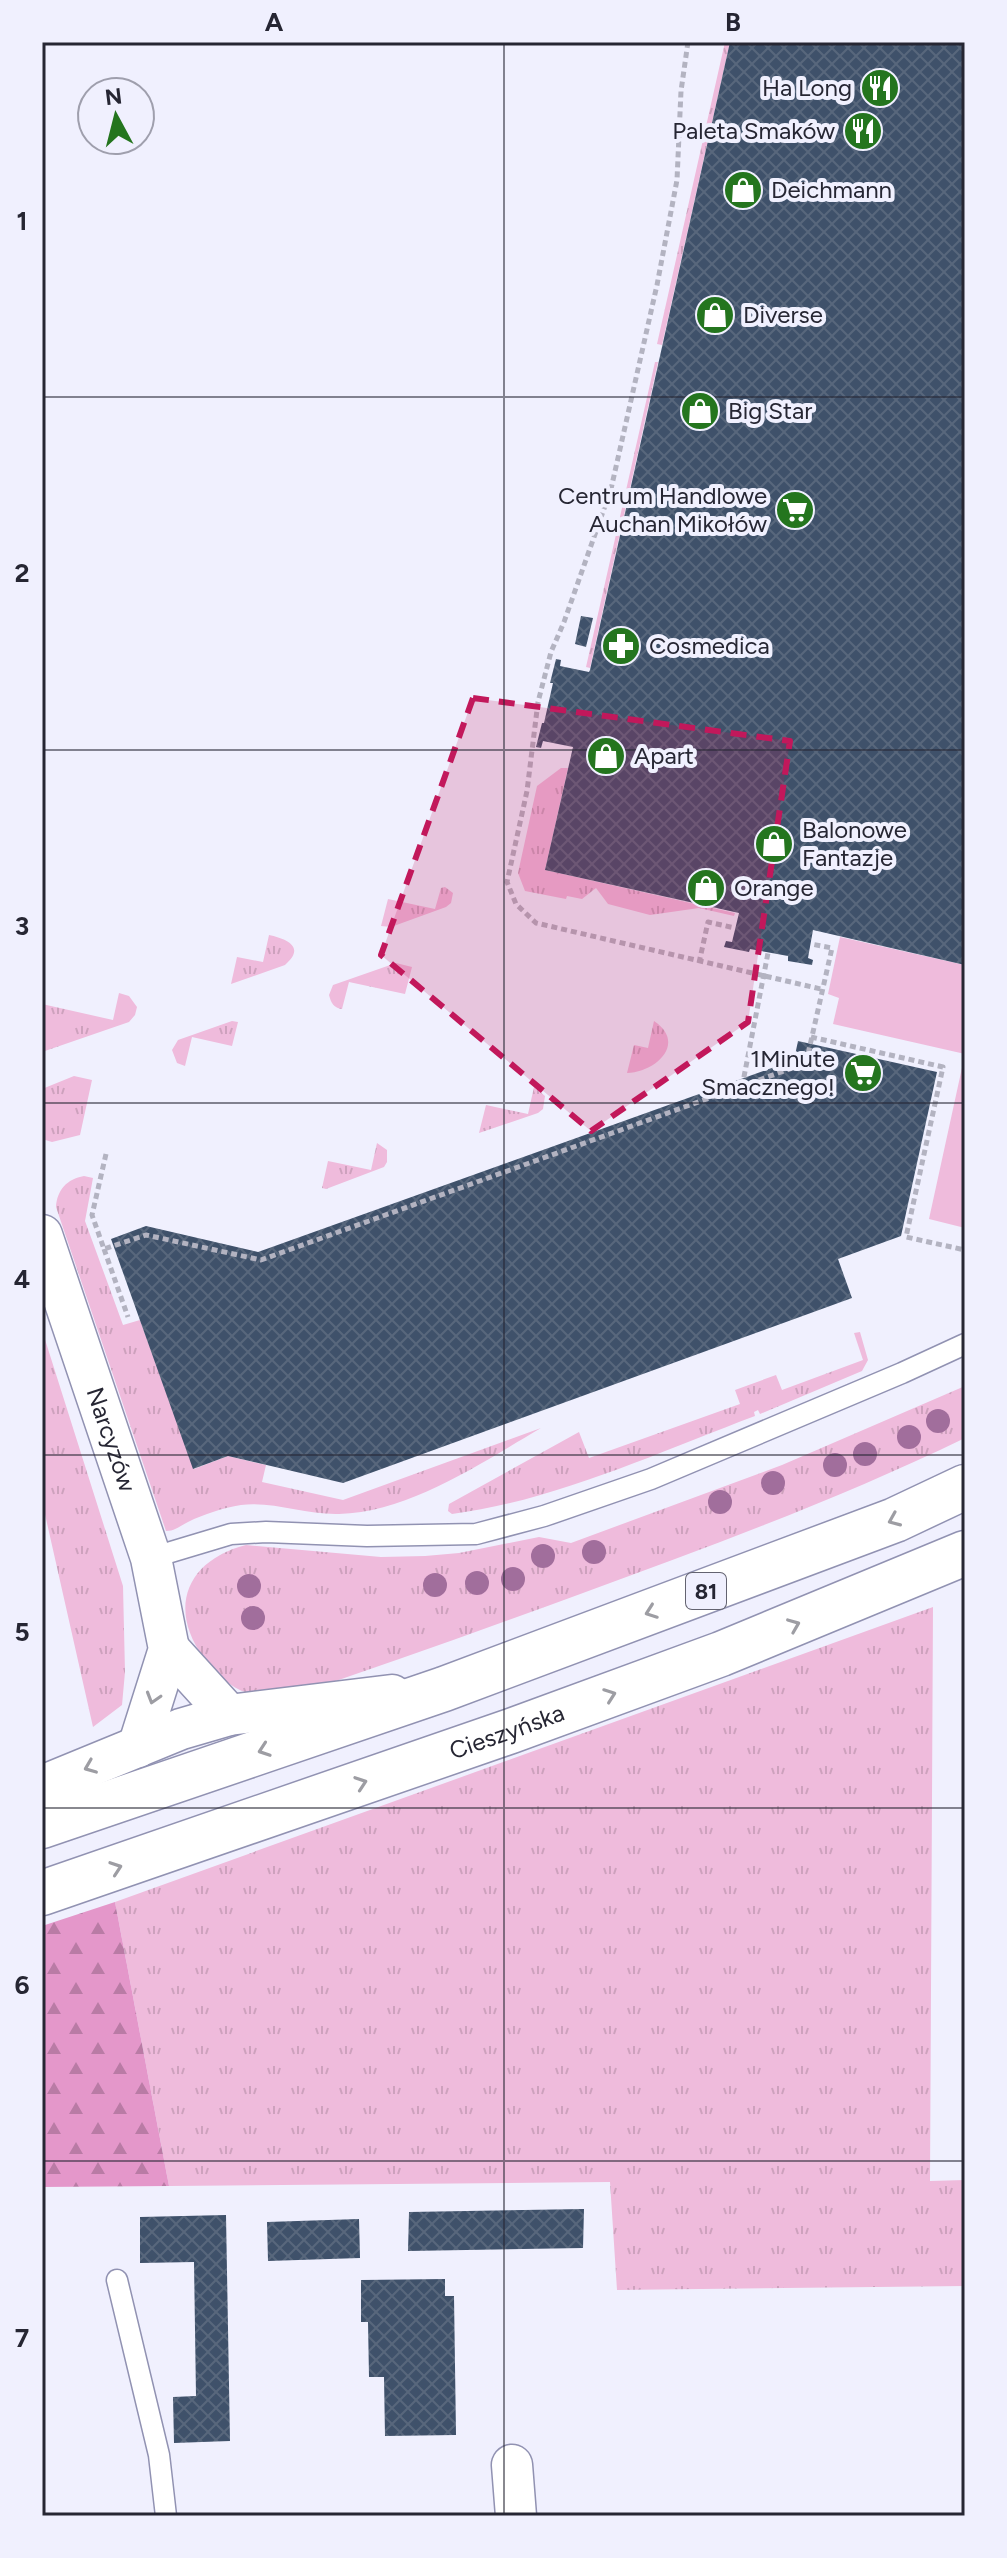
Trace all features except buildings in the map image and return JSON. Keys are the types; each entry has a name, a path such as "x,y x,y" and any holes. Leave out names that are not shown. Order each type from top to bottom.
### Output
{"main road":[{"name":"81","path":"42,1826 444,1689 880,1526 965,1487"},
{"name":"Cieszyńska","path":"42,1893 496,1736 665,1674 965,1553"}],"street":[{"name":"Narcyzów","path":"42,1235 151,1558 169,1649 138,1747"},
{"path":"169,1649 229,1715"},
{"path":"42,1786 181,1729 229,1715 444,1689"},
{"path":"512,2465 516,2516"}],"lane":[{"path":"151,1558 231,1534 476,1534 544,1516 651,1479 965,1344"},
{"path":"117,2280 159,2455 166,2516"}],"path":[{"path":"688,42 681,91 677,180 657,285 611,489 551,652 538,702 527,791 507,882 516,904 536,923 821,989"},
{"path":"699,963 708,922 735,928"},
{"path":"104,1249 146,1235 261,1260 806,1063 832,948 811,944"},
{"path":"742,1087 768,953"},
{"path":"811,1037 943,1067 906,1237 965,1250"},
{"path":"106,1154 92,1215 128,1317"}],"highlighted area":[{"path":"473,698 790,741 748,1022 591,1131 381,955"}],"green space":[{"path":"725,42 730,42 662,345 657,344"},
{"path":"655,362 658,362 590,668 586,667"},
{"path":"561,768 568,768 545,870 735,913 734,916 699,908 650,915 608,904 596,888 582,899 525,891 518,873 537,786"},
{"path":"445,887 453,893 451,903 446,907 391,927 381,926 388,899 435,909 441,888"},
{"path":"269,935 292,945 294,953 291,959 285,965 231,984 237,957 263,962"},
{"path":"840,937 965,965 965,1054 833,1024 839,998 828,994"},
{"path":"396,963 412,967 405,994 349,982 342,1009 332,1003 329,995 333,985"},
{"path":"119,993 129,996 137,1007 129,1022 42,1052 42,1004 113,1020"},
{"path":"232,1021 238,1022 232,1046 192,1037 185,1066 177,1063 172,1050 178,1040"},
{"path":"654,1021 668,1038 664,1055 648,1068 627,1073 634,1045 648,1048"},
{"path":"965,1054 965,1228 929,1219"},
{"path":"74,1076 92,1080 80,1135 52,1142 42,1139 42,1089"},
{"path":"534,1087 545,1096 543,1109 479,1133 486,1105 528,1114"},
{"path":"377,1143 387,1150 384,1167 322,1188 328,1161 371,1170"},
{"path":"84,1176 93,1178 85,1221 123,1325 140,1320 194,1469 228,1456 266,1465 262,1482 343,1500 541,1428 444,1483 392,1505 339,1514 241,1505 207,1514 166,1531 56,1207 58,1195 64,1186"},
{"path":"42,1330 123,1586 125,1672 122,1705 93,1727 42,1501"},
{"path":"860,1332 868,1360 862,1371 760,1414 758,1410 754,1412 755,1416 567,1487 490,1508 452,1514 448,1511 449,1504 579,1432 589,1458 740,1404 735,1390 776,1375 782,1390 863,1360 854,1333"},
{"path":"965,1386 965,1438 918,1460 824,1501 680,1557 285,1698 241,1691 229,1683 204,1658 187,1621 185,1604 197,1574 209,1562 246,1545 381,1557 459,1553 539,1537 571,1543 782,1465"},
{"path":"933,1607 930,2181 965,2180 965,2286 617,2290 610,2182 169,2186 115,1902"},
{"path":"115,1902 169,2186 42,2187 42,1926"}],"place":[{"name":"Ha Long","path":"880,88"},
{"name":"Paleta Smaków","path":"863,131"},
{"name":"Deichmann","path":"743,190"},
{"name":"Diverse","path":"715,315"},
{"name":"Big Star","path":"700,411"},
{"name":"Centrum Handlowe Auchan Mikołów","path":"795,510"},
{"name":"Cosmedica","path":"621,646"},
{"name":"Apart","path":"606,756"},
{"name":"Balonowe Fantazje","path":"774,844"},
{"name":"Orange","path":"706,888"},
{"name":"1Minute Smacznego!","path":"863,1073"}]}
